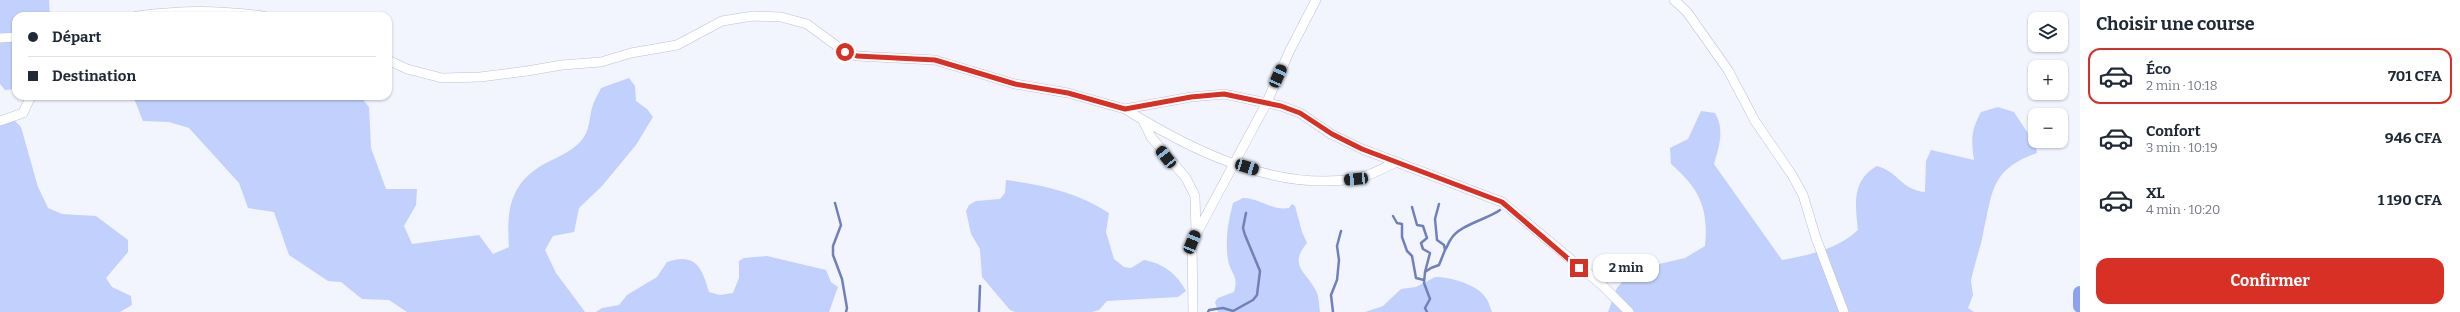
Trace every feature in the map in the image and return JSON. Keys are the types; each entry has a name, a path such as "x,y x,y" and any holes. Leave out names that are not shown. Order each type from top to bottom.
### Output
{"street":[{"path":"1193,312 1191,260 1192,242 1267,102 1290,50 1316,0"},
{"path":"1674,0 1687,12 1728,70 1755,121 1792,175 1803,195 1816,238 1844,312"},
{"path":"170,12 221,10 235,12"},
{"path":"392,62 407,69 442,78 480,77 562,65 601,62 631,53 677,45 722,21 753,16 781,17 807,24 845,52 857,56 935,60 1015,84 1068,93 1125,109 1197,148 1235,163 1272,175 1310,181 1338,181 1356,179 1397,162"},
{"path":"0,38 12,37"},
{"path":"1125,109 1191,97 1224,94 1267,102 1300,113 1332,134 1362,149 1502,202 1603,286 1629,312"},
{"path":"0,122 23,113 29,100"},
{"path":"1143,120 1151,137 1186,178 1195,196 1196,234"}],"shaded area":[{"path":"0,0 49,0 50,12 12,12 12,89 5,90 0,84"},
{"path":"629,78 635,86 636,101 647,109 653,117 636,145 602,186 579,208 574,232 553,236 545,250 556,273 585,312 407,312 389,300 362,299 341,282 328,281 289,255 274,212 248,208 239,183 189,128 169,122 143,121 135,100 363,100 369,107 371,148 386,189 417,189 416,205 404,226 412,244 479,235 493,254 509,247 508,233 510,207 519,186 537,169 568,151 581,141 589,124 592,106 601,88"},
{"path":"1998,107 2014,112 2028,133 2028,148 2036,148 2037,153 2010,167 1996,184 1992,194 1971,281 1973,295 1968,308 1974,312 1608,312 1617,288 1633,270 1685,258 1705,246 1705,221 1700,200 1689,182 1671,164 1670,148 1688,139 1701,111 1715,113 1720,126 1718,151 1714,164 1782,260 1832,247 1850,237 1858,230 1856,202 1859,186 1863,178 1877,166 1890,172 1910,188 1925,192 1926,161 1931,150 1974,160 1972,147 1973,135 1975,124 1981,112"},
{"path":"13,119 21,127 38,187 48,208 62,214 96,216 128,240 128,252 106,278 112,287 131,296 132,305 120,312 0,312 0,121"},
{"path":"1006,180 1059,190 1085,200 1109,213 1106,232 1114,259 1124,267 1131,268 1144,260 1151,261 1169,270 1178,279 1186,291 1178,297 1107,301 1099,310 1092,312 1015,312 1010,310 982,277 980,249 971,234 966,211 969,205 976,201 1000,199 1005,193"},
{"path":"1243,198 1255,200 1277,208 1289,208 1292,204 1295,206 1302,232 1307,243 1301,251 1299,264 1317,293 1320,312 1218,312 1215,302 1218,298 1234,292 1236,282 1228,260 1228,231 1233,203"},
{"path":"767,256 826,270 831,282 838,287 829,312 596,312 602,308 619,305 627,295 657,277 667,262 677,259 685,259 696,264 704,276 709,292 720,295 733,293 739,278 739,261 744,258"},
{"path":"1435,277 1448,278 1470,285 1482,293 1488,301 1492,312 1365,312 1383,306 1401,289 1416,287"}],"waterway":[{"path":"835,203 841,225 833,246 833,255 842,279 847,308 846,312"},
{"path":"1427,312 1425,308 1430,299 1424,283 1425,272 1439,265 1445,250 1444,245 1437,240 1435,219 1439,204"},
{"path":"1412,207 1417,225 1423,226 1427,238 1421,243 1423,249 1430,253 1425,272"},
{"path":"1445,250 1451,239 1460,230 1500,210"},
{"path":"1208,312 1209,310 1223,308 1233,311 1253,300 1257,295 1260,271 1243,228 1246,213"},
{"path":"1393,216 1397,223 1402,224 1402,237 1407,251 1412,256 1416,278 1424,280"},
{"path":"1333,312 1331,295 1337,280 1339,260 1337,246 1341,231"},
{"path":"979,312 980,286"},
{"path":"2080,293 2080,306"}],"route":[{"path":"845,52 857,56 935,60 1015,84 1068,93 1125,109 1191,97 1224,94 1254,99 1281,106 1300,113 1332,134 1362,149 1502,202 1579,268"}]}
